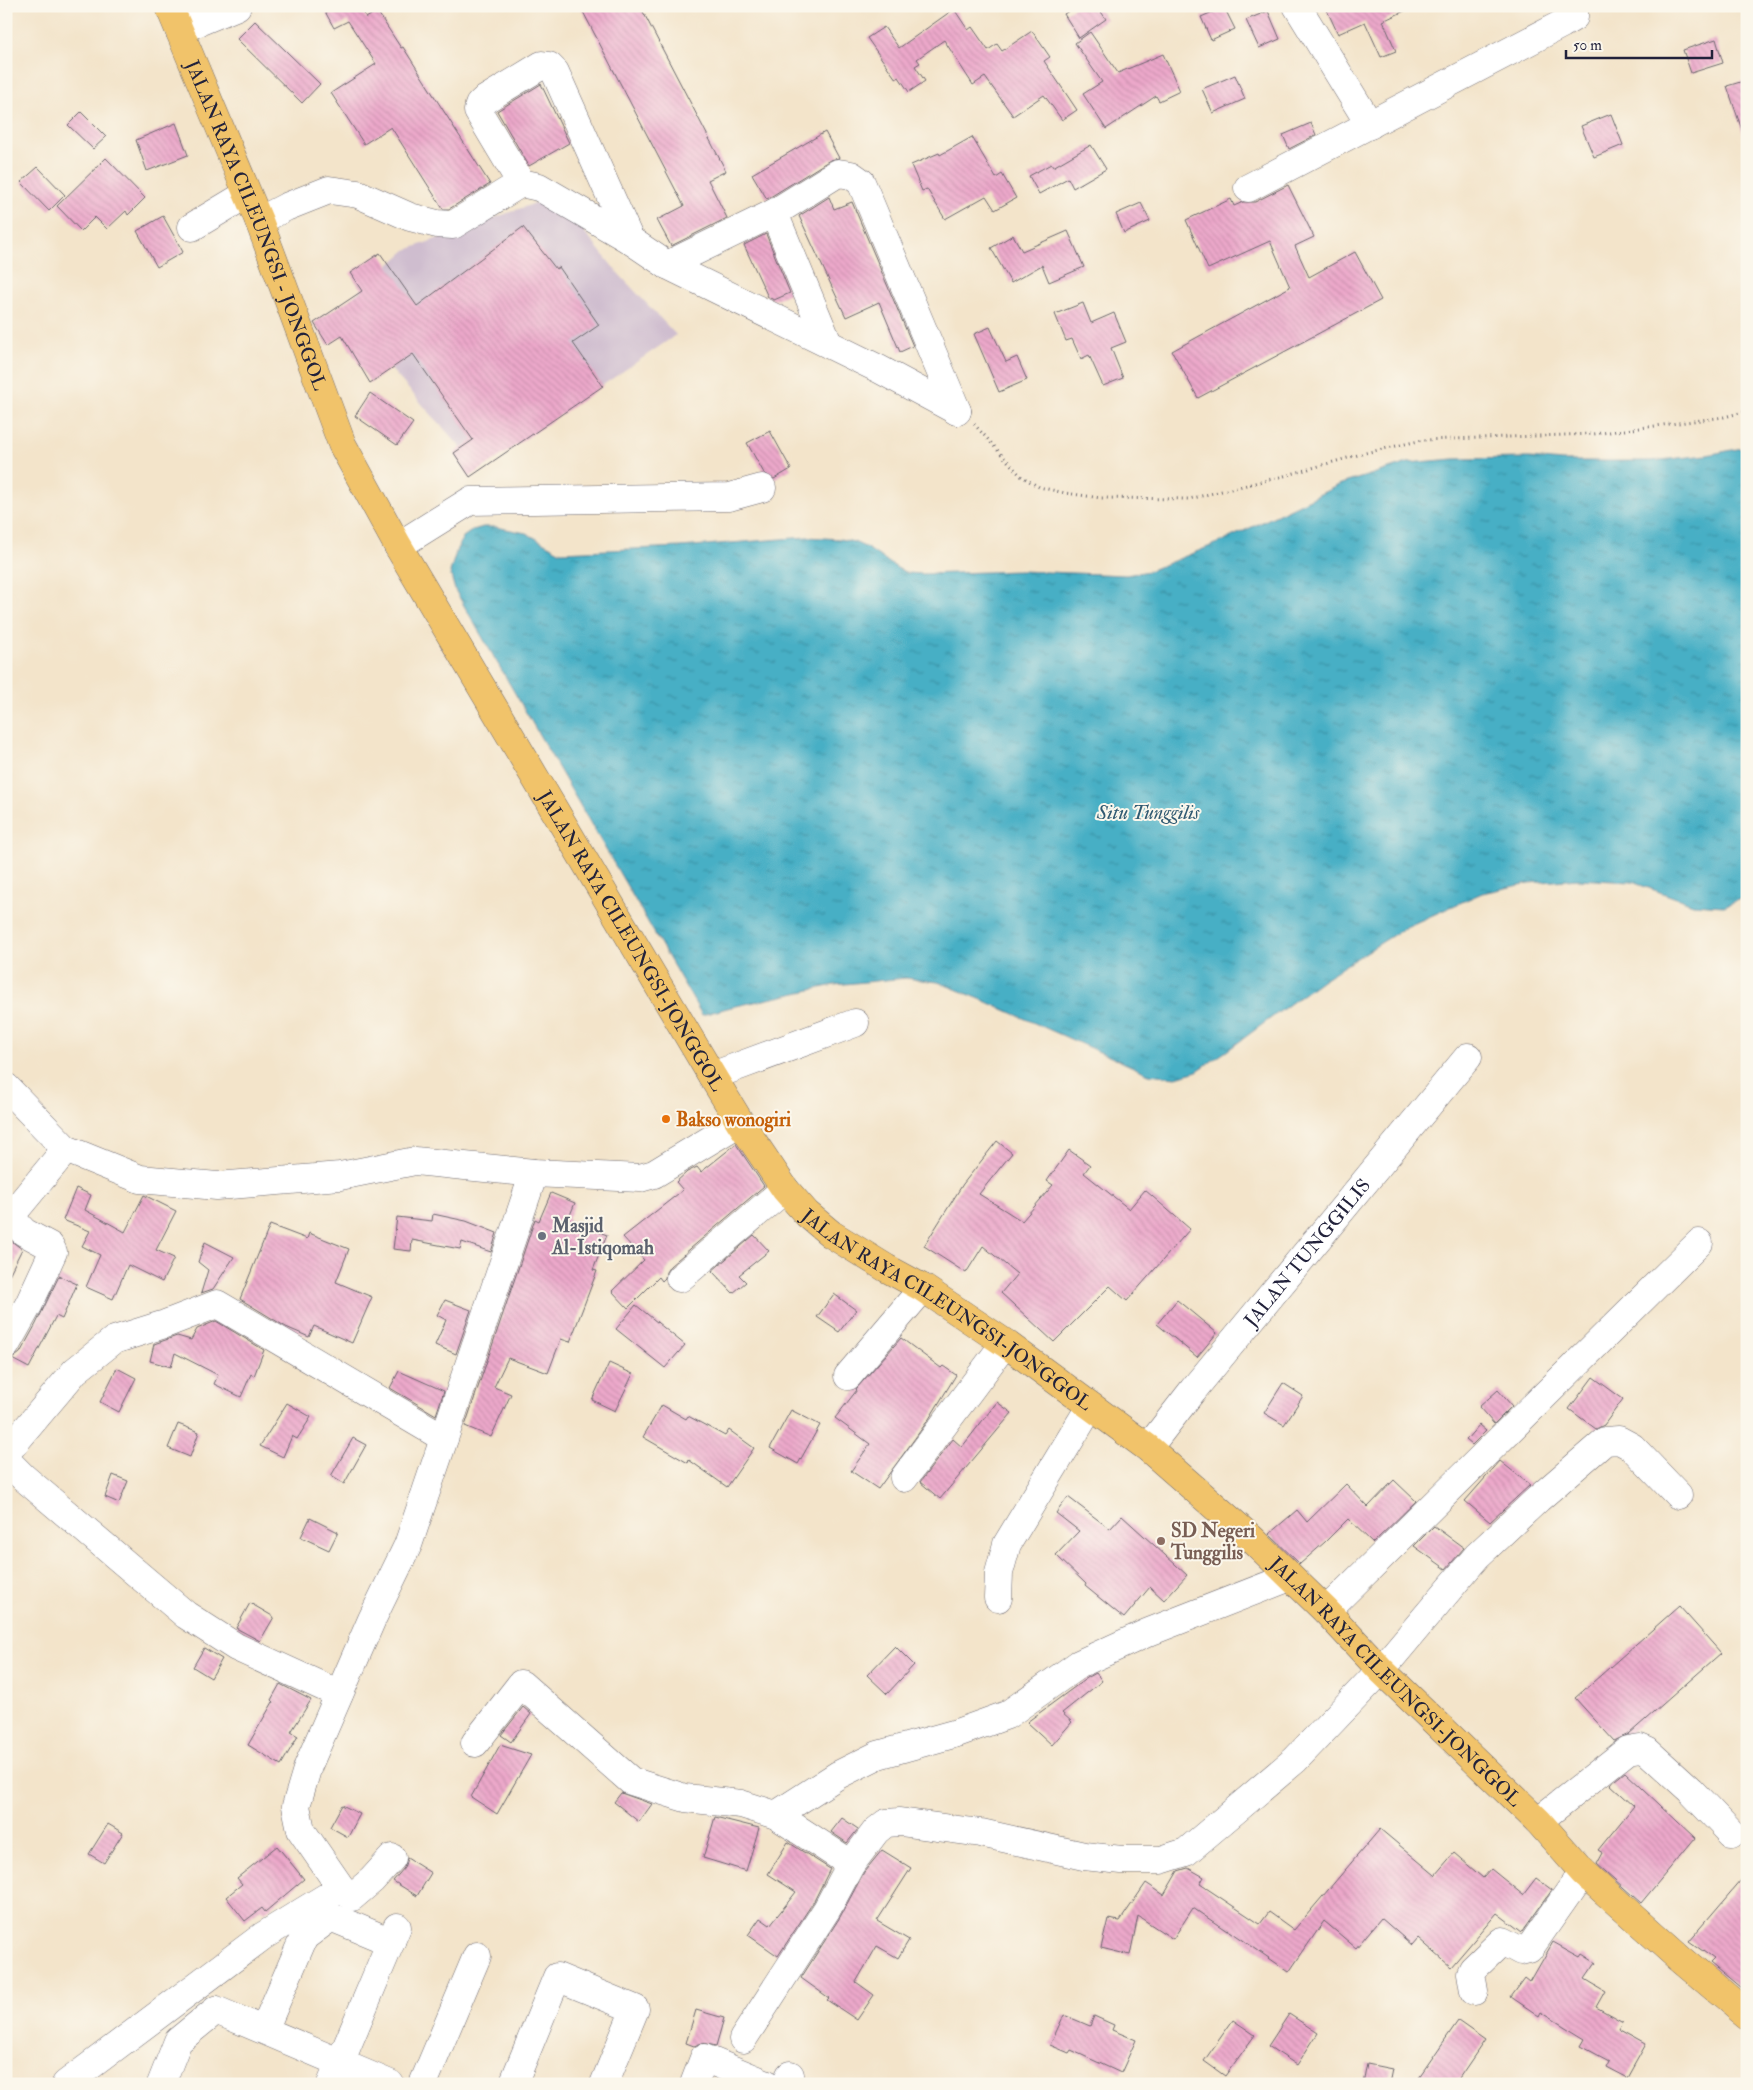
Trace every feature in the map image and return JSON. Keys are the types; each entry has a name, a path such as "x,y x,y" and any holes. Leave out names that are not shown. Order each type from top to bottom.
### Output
{"main road":[{"name":"JALAN RAYA CILEUNGSI - JONGGOL","path":"174,18 259,221 316,369 342,444"},
{"name":"JALAN RAYA CILEUNGSI-JONGGOL","path":"342,444 398,546 712,1076 785,1190 807,1214 830,1234 923,1288 1005,1343 1148,1448 1252,1539 1326,1611 1381,1670 1538,1821 1583,1872 1678,1958 1747,2015"}],"street":[{"path":"174,18 237,6"},
{"path":"1297,6 1370,125"},
{"path":"1248,188 1562,24 1574,17 1574,6"},
{"path":"521,183 478,111 478,105 542,65 549,66 555,72 630,240"},
{"path":"667,265 774,213 838,173 851,175 861,182 957,411"},
{"path":"259,221 286,206 329,190 358,194 410,217 437,224 453,225 521,183 539,187 630,240 667,265 828,343 957,411"},
{"path":"192,227 247,194"},
{"path":"774,213 828,343"},
{"path":"398,546 460,508 729,497 762,488"},
{"path":"712,1076 855,1023"},
{"name":"JALAN TUNGGILIS","path":"1148,1448 1193,1390 1468,1056"},
{"path":"6,1087 66,1149 140,1179 217,1186 340,1176 415,1161 534,1173 640,1178 654,1174 740,1122"},
{"path":"6,1345 30,1304 53,1252 50,1246 24,1232 13,1220 13,1213 66,1149"},
{"path":"392,1858 372,1880 352,1897 341,1888 300,1830 296,1806 308,1766 372,1619 408,1545 534,1173"},
{"path":"680,1278 785,1190"},
{"path":"1326,1611 1699,1243"},
{"path":"848,1376 923,1288"},
{"path":"6,1453 75,1371 114,1340 165,1324 217,1304 444,1438"},
{"path":"904,1478 1005,1343"},
{"path":"998,1598 999,1573 1007,1544 1090,1407"},
{"path":"743,2039 827,1909 851,1864 876,1831 886,1823 900,1822 981,1833 1084,1856 1122,1860 1161,1860 1186,1852 1295,1760 1381,1670 1477,1556 1538,1499 1605,1441 1619,1440 1632,1447 1678,1495"},
{"path":"6,1460 31,1484 186,1615 236,1647 339,1694"},
{"path":"776,1815 838,1775 878,1755 957,1733 1006,1715 1079,1664 1149,1632 1290,1577"},
{"path":"475,1743 522,1684 631,1781 685,1798 741,1804 776,1815 851,1864"},
{"path":"1538,1821 1628,1750 1640,1748 1647,1751 1690,1790 1732,1834"},
{"path":"1474,1991 1471,1973 1473,1969 1501,1942 1521,1951 1529,1949 1583,1872"},
{"path":"66,2084 263,1936 341,1888"},
{"path":"264,2030 304,1937 331,1917 394,1934 336,2073"},
{"path":"423,2084 477,1956"},
{"path":"513,2084 556,1977 635,2009 604,2084"},
{"path":"161,2084 178,2041 216,2010 264,2030 336,2073 390,2084"},
{"path":"694,2084 704,2058 781,2081"}],"path":[{"path":"957,411 974,425 1021,476 1039,487 1064,493 1101,498 1189,499 1284,476 1366,452 1423,440 1594,434 1724,417 1747,411"}],"shaded area":[{"path":"555,196 618,273 676,335 480,469 338,310 406,250"}],"water":[{"name":"Situ Tunggilis","path":"1747,447 1747,896 1724,906 1693,904 1632,882 1578,879 1529,883 1482,893 1406,927 1322,980 1197,1071 1176,1077 1149,1074 938,982 906,978 834,985 702,1015 455,590 450,572 463,537 473,530 483,527 496,527 526,533 561,552 680,547 807,537 840,539 854,542 907,573 1020,571 1126,575 1149,571 1223,541 1341,484 1408,463 1454,459 1530,458 1562,461 1651,461 1707,455"}],"building":[{"path":"322,6 377,6 364,13 366,18 377,11 401,48 403,47 490,184 449,209 443,209 391,127 364,144 331,93 376,64 348,21 334,28"},
{"path":"580,6 640,6 726,171 708,180 727,218 671,246 657,220 684,206"},
{"path":"1076,6 1097,6 1106,19 1079,38 1064,14"},
{"path":"1325,6 1415,6 1383,21 1396,51 1381,57 1365,22 1338,34"},
{"path":"1224,7 1235,29 1211,40 1201,17"},
{"path":"954,9 968,30 972,27 988,50 997,44 1002,51 1032,31 1050,57 1044,61 1077,110 1062,120 1044,95 1013,116 985,77 973,85 944,40 917,59 920,63 915,66 925,81 909,92 899,77 896,79 867,38 884,27 899,48"},
{"path":"1268,11 1280,39 1259,48 1246,20"},
{"path":"255,21 320,84 302,103 237,39"},
{"path":"1090,32 1118,73 1163,54 1180,91 1159,101 1156,96 1106,129 1083,94 1102,82 1075,43"},
{"path":"1716,39 1723,63 1691,73 1683,50"},
{"path":"1235,75 1245,99 1213,113 1202,89"},
{"path":"1747,80 1747,136 1744,136 1727,86"},
{"path":"541,84 569,143 529,166 497,111"},
{"path":"81,112 106,137 93,149 68,125"},
{"path":"1611,114 1623,145 1594,157 1581,126"},
{"path":"176,123 188,155 147,171 136,140"},
{"path":"1311,123 1316,135 1289,149 1283,135"},
{"path":"825,132 839,158 830,160 767,199 752,174"},
{"path":"972,137 996,178 1002,174 1016,198 995,210 986,196 945,219 927,189 922,191 911,165 939,153 940,155"},
{"path":"1091,145 1106,169 1073,188 1068,178 1039,194 1029,176 1051,164 1053,167"},
{"path":"106,158 145,198 128,215 126,211 107,229 95,217 81,231 57,206"},
{"path":"38,167 65,195 49,211 21,182"},
{"path":"1288,185 1314,237 1295,246 1309,277 1355,252 1381,300 1198,398 1172,351 1290,287 1270,241 1208,269 1186,220 1231,199 1234,206 1243,202 1255,202"},
{"path":"829,197 834,209 852,202 913,346 900,352 879,302 846,317 799,216"},
{"path":"1141,203 1150,221 1124,233 1116,214"},
{"path":"163,216 183,252 157,267 137,231"},
{"path":"523,227 556,269 559,267 599,325 573,343 603,386 470,477 454,453 473,440 413,354 370,383 342,336 328,345 314,323 362,291 350,273 380,253 417,306"},
{"path":"1068,231 1084,267 1049,282 1042,265 1011,283 991,248 1013,235 1022,251"},
{"path":"766,234 790,293 774,300 768,297 744,245"},
{"path":"1083,303 1091,323 1114,313 1126,342 1111,348 1123,378 1103,386 1089,355 1081,359 1072,339 1066,341 1055,314"},
{"path":"990,327 1006,362 1017,357 1027,380 999,392 974,334"},
{"path":"370,393 413,423 397,445 355,416"},
{"path":"770,431 791,469 774,479 764,473 747,443"},
{"path":"997,1141 1012,1153 979,1194 1022,1221 1053,1185 1047,1181 1069,1150 1090,1165 1084,1173 1129,1209 1145,1190 1190,1229 1127,1301 1110,1286 1054,1342 1001,1293 1017,1274 983,1246 966,1273 924,1246 963,1184"},
{"path":"736,1144 764,1186 670,1266 662,1281 659,1277 628,1308 612,1291 644,1260 623,1237 683,1190 676,1182 687,1172 697,1167 701,1172"},
{"path":"76,1188 91,1195 85,1210 125,1232 144,1195 176,1211 156,1250 174,1258 162,1282 128,1265 113,1299 86,1287 100,1255 82,1246 90,1231 63,1220"},
{"path":"551,1193 575,1203 568,1220 607,1235 593,1270 597,1271 570,1342 561,1339 548,1373 508,1358 494,1387 511,1394 491,1437 465,1426 535,1219 539,1221"},
{"path":"433,1214 466,1221 497,1233 491,1252 462,1242 460,1249 412,1240 411,1251 393,1249 397,1217 432,1221"},
{"path":"270,1225 307,1239 309,1233 349,1249 336,1282 372,1297 352,1343 314,1326 309,1337 286,1327 240,1299"},
{"path":"754,1235 769,1251 739,1275 746,1282 733,1293 712,1271"},
{"path":"6,1237 22,1249 6,1281"},
{"path":"205,1242 234,1257 213,1289 201,1293 208,1270 198,1262"},
{"path":"59,1276 77,1284 62,1319 56,1316 29,1368 12,1359 20,1353"},
{"path":"834,1294 856,1310 839,1332 817,1317"},
{"path":"445,1300 471,1310 456,1354 435,1345 446,1320 437,1315"},
{"path":"1177,1300 1217,1333 1197,1357 1157,1324"},
{"path":"636,1305 685,1345 665,1368 616,1329"},
{"path":"216,1321 264,1350 254,1376 251,1374 241,1397 214,1384 218,1375 175,1353 171,1367 150,1361 154,1344 177,1336 191,1340 197,1329"},
{"path":"901,1338 941,1368 943,1366 956,1375 929,1419 878,1489 851,1471 870,1444 835,1418 856,1389"},
{"path":"609,1363 633,1374 615,1411 592,1400"},
{"path":"117,1368 136,1378 119,1412 100,1402"},
{"path":"399,1371 444,1391 436,1415 390,1388"},
{"path":"1593,1377 1623,1399 1604,1425 1596,1429 1569,1409"},
{"path":"1283,1383 1303,1396 1284,1425 1264,1413"},
{"path":"1498,1390 1512,1406 1494,1424 1479,1407"},
{"path":"997,1402 1012,1413 940,1499 920,1482 953,1439 962,1447"},
{"path":"287,1403 311,1417 297,1439 292,1436 283,1457 260,1446"},
{"path":"662,1405 686,1419 688,1416 725,1436 729,1430 754,1448 727,1487 689,1460 688,1463 643,1437"},
{"path":"791,1410 820,1425 798,1464 770,1448"},
{"path":"178,1424 199,1432 190,1457 168,1448"},
{"path":"1479,1425 1486,1431 1472,1445 1466,1440"},
{"path":"353,1438 366,1445 344,1484 331,1476"},
{"path":"1500,1461 1530,1485 1490,1522 1465,1501"},
{"path":"113,1475 128,1481 119,1503 105,1497"},
{"path":"1394,1480 1416,1501 1373,1543 1348,1519 1300,1564 1269,1534 1297,1510 1307,1522 1346,1484 1368,1507"},
{"path":"1068,1497 1110,1529 1122,1516 1187,1575 1164,1600 1150,1587 1124,1618 1085,1586 1086,1584 1056,1555 1079,1531 1056,1513"},
{"path":"310,1518 338,1532 329,1550 301,1537"},
{"path":"1434,1526 1464,1548 1446,1569 1414,1546"},
{"path":"250,1603 274,1617 260,1641 236,1628"},
{"path":"1679,1606 1721,1653 1629,1734 1614,1741 1575,1698"},
{"path":"895,1646 914,1665 887,1694 867,1675"},
{"path":"204,1648 222,1659 211,1678 193,1667"},
{"path":"1096,1673 1102,1681 1062,1713 1072,1722 1052,1745 1027,1722 1087,1678"},
{"path":"280,1684 311,1700 291,1732 298,1736 281,1765 248,1745 273,1702 271,1700"},
{"path":"523,1707 531,1714 511,1742 501,1735"},
{"path":"500,1745 531,1755 497,1814 471,1797"},
{"path":"1625,1772 1695,1838 1641,1903 1597,1864 1603,1853 1598,1850 1634,1806 1610,1784"},
{"path":"621,1793 652,1804 639,1822 614,1802"},
{"path":"342,1805 360,1814 348,1837 330,1827"},
{"path":"715,1817 759,1828 746,1871 703,1858"},
{"path":"842,1818 858,1829 847,1843 831,1832"},
{"path":"108,1824 123,1833 104,1863 89,1854"},
{"path":"1380,1829 1435,1875 1454,1853 1483,1878 1491,1869 1523,1895 1536,1878 1552,1890 1522,1932 1497,1913 1451,1967 1418,1938 1412,1945 1381,1918 1356,1948 1324,1921 1289,1972 1193,1908 1173,1939 1138,1916 1130,1955 1101,1948 1108,1919 1120,1921 1146,1883 1164,1895 1178,1871 1188,1868 1204,1877 1200,1884 1260,1924 1269,1912 1294,1930"},
{"path":"788,1842 830,1869 814,1901 778,1956 748,1935 760,1918 770,1925 796,1892 768,1874"},
{"path":"277,1846 304,1879 265,1912 262,1908 245,1921 226,1897 242,1884 237,1878"},
{"path":"882,1850 911,1868 877,1921 909,1940 898,1958 877,1946 856,1982 874,1995 857,2020 827,2000 829,1998 801,1978 840,1917 864,1872"},
{"path":"407,1858 431,1873 417,1896 393,1881 404,1868"},
{"path":"1747,1873 1747,1994 1710,1963 1714,1959 1689,1941"},
{"path":"1553,1942 1580,1957 1582,1954 1596,1963 1585,1979 1605,1991 1596,2007 1623,2022 1619,2029 1646,2044 1627,2078 1606,2067 1609,2061 1581,2046 1585,2039 1541,2012 1539,2016 1511,1997 1525,1978 1530,1982"},
{"path":"696,2010 724,2018 716,2046 702,2043 694,2046 686,2043"},
{"path":"1289,2014 1318,2033 1297,2065 1268,2046"},
{"path":"1064,2015 1090,2026 1094,2016 1114,2025 1112,2030 1136,2040 1121,2073 1071,2050 1069,2053 1050,2045"},
{"path":"1233,2020 1255,2035 1225,2076 1204,2061"},
{"path":"1458,2021 1485,2040 1455,2084 1429,2084 1419,2077"},
{"path":"1367,2064 1392,2069 1389,2084 1363,2084"}],"place":[{"name":"Bakso wonogiri","path":"666,1119"},
{"name":"Masjid Al-Istiqomah","path":"542,1236"},
{"name":"SD Negeri Tunggilis","path":"1161,1541"}]}
